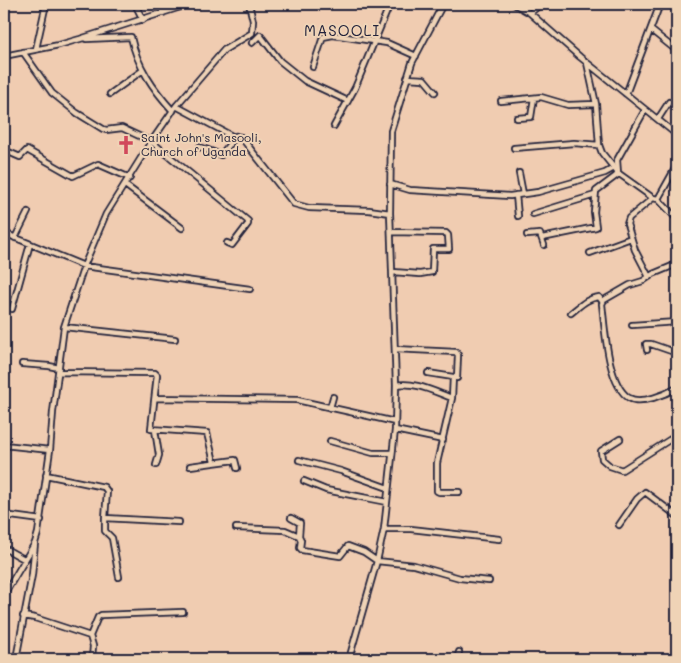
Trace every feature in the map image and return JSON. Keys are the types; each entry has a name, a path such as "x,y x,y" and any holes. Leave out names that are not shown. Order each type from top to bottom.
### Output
{"street":[{"path":"36,50 46,4"},
{"path":"136,4 143,20"},
{"path":"160,4 163,12"},
{"path":"4,56 80,39 190,4"},
{"path":"16,659 32,575 35,543 41,520 64,327 84,266 113,201 176,106 224,50 252,33 253,21 249,4"},
{"path":"334,126 348,101 376,40 390,4"},
{"path":"297,659 351,659 377,561 384,529 395,422 396,386 390,213 390,146 392,128 407,78 416,56 443,4"},
{"path":"514,4 530,13 587,64 677,135"},
{"path":"530,13 540,4"},
{"path":"626,94 660,4"},
{"path":"651,30 677,51"},
{"path":"252,43 260,35 280,61 305,81 348,101"},
{"path":"313,67 323,37 333,35 376,40 392,44 416,56"},
{"path":"80,39 131,37 138,61 143,70 153,87 173,111"},
{"path":"23,52 52,93 77,113 103,129 122,128 152,142 248,221 248,224 232,245 227,243"},
{"path":"587,64 596,104 599,145 602,153 618,173 656,198 677,218"},
{"path":"110,94 143,70"},
{"path":"407,78 424,79 435,92"},
{"path":"517,118 531,117 534,98"},
{"path":"501,101 544,98 568,105 596,104"},
{"path":"658,119 669,102"},
{"path":"176,106 232,136 241,137 294,204 305,208 369,210 390,213"},
{"path":"542,238 596,227 594,212 597,190 611,181 618,173 617,160 646,110"},
{"path":"200,147 221,155 236,136"},
{"path":"514,148 574,143 599,145"},
{"path":"4,150 20,157 24,150 26,150 73,176 98,164 130,178"},
{"path":"649,277 631,238 627,221 656,198 677,165"},
{"path":"390,184 410,190 516,195 538,192 600,175 614,168"},
{"path":"520,173 523,194"},
{"path":"125,185 182,228"},
{"path":"516,195 518,216"},
{"path":"533,214 595,196"},
{"path":"16,238 28,212"},
{"path":"391,232 446,233 448,235 449,249 433,249 432,272 420,274 393,272"},
{"path":"4,233 84,266 250,289"},
{"path":"527,235 538,233 544,245"},
{"path":"590,253 631,238"},
{"path":"12,309 30,244"},
{"path":"602,301 630,285 644,281 677,264"},
{"path":"571,313 583,303 595,297 599,297 602,301 609,362 620,388 629,398 661,396 677,388"},
{"path":"632,326 677,322"},
{"path":"64,327 175,339"},
{"path":"647,350 646,344 651,344 677,353"},
{"path":"395,349 456,352 458,355 457,378 428,373"},
{"path":"22,364 48,366 59,370 153,373 157,375 151,427 155,430 159,455 156,465"},
{"path":"453,377 452,398 437,469 437,491 459,492"},
{"path":"396,386 402,384 416,386 452,398"},
{"path":"330,408 333,397"},
{"path":"155,398 297,400 395,422"},
{"path":"155,430 207,432 214,462"},
{"path":"394,430 443,440"},
{"path":"620,439 601,451 602,459 607,464 622,470 677,435"},
{"path":"330,441 380,455 392,453"},
{"path":"4,445 50,450"},
{"path":"190,466 235,460 237,468"},
{"path":"299,460 341,471 388,488"},
{"path":"46,475 104,487 107,491 105,531 113,542 119,577"},
{"path":"304,482 326,490 386,502"},
{"path":"619,525 637,499 645,492 677,516"},
{"path":"4,515 41,520"},
{"path":"105,518 179,522"},
{"path":"291,518 300,522 299,536 301,540 300,548 302,550 340,556 348,546 364,552 377,561 414,565 460,578 489,581"},
{"path":"236,528 285,530 299,536"},
{"path":"384,529 411,529 499,538"},
{"path":"4,595 6,587 35,543"},
{"path":"4,548 24,559"},
{"path":"92,659 93,646 90,636 98,617 101,615 183,612"},
{"path":"23,616 35,618 90,636"},
{"path":"456,659 459,652"}],"place":[{"name":"Saint John's Masooli, Church of Uganda","path":"126,145"}],"district":[{"name":"MASOOLI","path":"342,31"}]}
